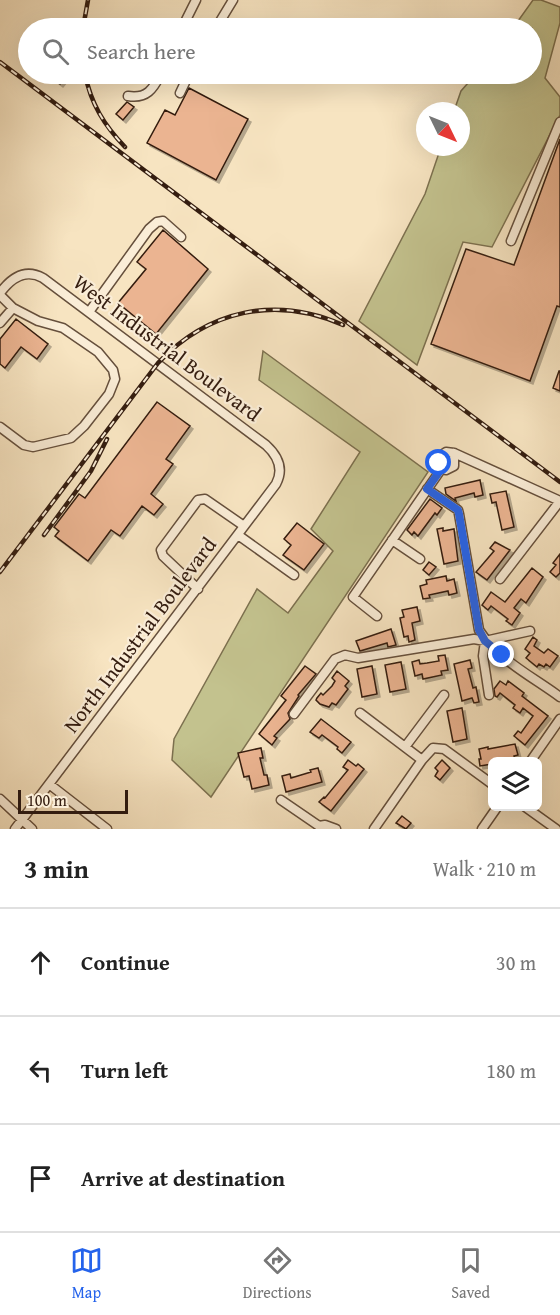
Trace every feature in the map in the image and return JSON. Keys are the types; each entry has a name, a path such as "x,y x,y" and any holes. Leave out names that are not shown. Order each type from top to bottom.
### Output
{"street":[{"path":"187,18 196,0"},
{"path":"222,18 233,0"},
{"path":"128,96 147,95 156,84"},
{"path":"180,93 184,84"},
{"path":"511,241 560,122"},
{"path":"89,312 149,229 157,222 163,221 181,237"},
{"name":"West Industrial Boulevard","path":"0,294 12,279 20,275 28,274 44,278 266,445 273,452 280,468"},
{"path":"0,294 13,308 38,321 63,328 98,352 113,370 115,379 109,394 84,426 71,438 33,447 24,445 0,428"},
{"path":"0,323 13,308"},
{"path":"377,616 353,597 442,468 449,469 454,466 454,453 560,501 500,579"},
{"name":"North Industrial Boulevard","path":"15,829 276,484 280,468"},
{"path":"429,490 458,510 479,630 485,641 560,697"},
{"path":"198,589 163,556 161,550 198,500 205,499 244,526"},
{"path":"238,535 294,575"},
{"path":"392,540 420,560"},
{"path":"294,714 335,659 345,655 358,658 474,639 485,641 530,631"},
{"path":"485,641 483,656 489,695"},
{"path":"405,747 444,695"},
{"path":"360,713 422,760"},
{"path":"534,757 556,732 560,719"},
{"path":"374,829 422,760 435,747 444,749 488,781"},
{"path":"49,784 107,829"},
{"path":"0,799 32,829"},
{"path":"280,800 319,826 333,827"},
{"path":"482,829 495,811"},
{"path":"530,811 556,829"}],"shaded area":[{"path":"533,0 541,0 560,7 560,23 545,78 560,97 560,115 492,247 463,242 417,365 359,321 425,194 438,156 470,156 470,102 457,102 461,91 467,84 542,84 542,18 520,18"},
{"path":"263,351 428,472 211,797 172,760 174,739 257,589 288,613 333,551 311,529 360,452 259,380"}],"building":[{"path":"189,88 248,119 216,180 147,143 165,110 175,115"},
{"path":"127,102 134,107 123,120 116,114"},
{"path":"560,139 560,307 557,306 530,381 431,344 466,249 514,265"},
{"path":"163,230 208,269 156,334 118,303 146,269 137,262"},
{"path":"16,319 48,344 37,359 21,347 5,368 0,364 0,339"},
{"path":"560,371 560,391 553,388"},
{"path":"157,402 190,426 166,459 173,464 151,494 163,504 154,515 142,506 120,536 111,530 88,561 55,536 59,531 54,527 79,494 85,498"},
{"path":"480,480 483,495 475,497 474,493 455,498 456,501 446,494 445,488"},
{"path":"506,491 514,527 502,530 496,502 492,503 490,494"},
{"path":"430,499 442,508 437,515 435,513 418,536 414,532 412,535 407,530"},
{"path":"297,523 324,544 304,570 283,555 291,545 284,539"},
{"path":"443,528 443,531 454,529 458,561 444,564 437,529"},
{"path":"495,542 510,550 487,580 476,572 494,551 490,548"},
{"path":"560,554 560,573 556,577 550,572 556,565 553,563"},
{"path":"429,562 436,567 429,575 423,570"},
{"path":"532,568 543,577 526,603 521,599 514,608 520,613 512,625 491,606 488,610 482,605 491,592 505,602"},
{"path":"446,576 447,581 454,579 457,593 449,595 448,591 429,595 430,598 423,599 420,586 427,584 426,580"},
{"path":"417,607 420,621 412,623 415,640 409,642 408,636 404,637 400,618 404,617 402,610"},
{"path":"391,629 396,645 388,647 387,643 360,651 356,641"},
{"path":"533,637 537,640 534,646 544,653 548,649 558,656 550,667 546,664 544,667 539,664 537,667 526,658 530,653 525,649"},
{"path":"445,655 448,670 441,671 442,675 423,679 422,674 415,676 412,662 419,660 420,664 439,661 438,656"},
{"path":"470,660 472,668 468,669 473,688 476,687 479,702 474,703 472,698 462,701 454,664"},
{"path":"401,662 406,689 390,692 385,665"},
{"path":"305,666 316,674 298,695 288,713 290,719 274,736 277,738 272,745 259,734 286,700 281,696"},
{"path":"372,666 377,694 362,697 357,669"},
{"path":"337,671 349,681 345,686 348,689 336,705 332,703 329,707 320,704 317,698 332,686 335,681 332,678"},
{"path":"500,681 506,685 508,681 524,693 522,696 548,716 525,745 514,736 518,731 521,733 533,716 523,708 520,713 513,708 515,705 500,693 497,697 495,696 494,689"},
{"path":"462,708 467,739 453,742 447,711"},
{"path":"321,719 351,742 342,753 322,735 319,738 310,732"},
{"path":"515,744 518,755 488,757 488,765 480,766 479,749 488,747 488,749"},
{"path":"261,748 263,758 260,758 269,785 252,789 249,776 244,777 238,753"},
{"path":"348,760 364,769 331,811 319,802 348,770 343,767"},
{"path":"442,760 450,768 440,780 435,776 438,771 435,768"},
{"path":"318,768 322,782 286,792 282,776 290,774 291,778"},
{"path":"402,816 411,823 406,829 396,823"}],"railway":[{"path":"85,18 88,0"},
{"path":"0,62 18,76"},
{"path":"29,84 560,482"},
{"path":"88,84 99,113 125,147"},
{"path":"0,572 158,363 178,345 199,330 221,320 244,313 268,310 293,311 318,316 343,325"},
{"path":"44,535 91,471 107,439"}],"route":[{"path":"439,463 442,468 427,489 458,510 479,630 485,641 502,655"}]}
